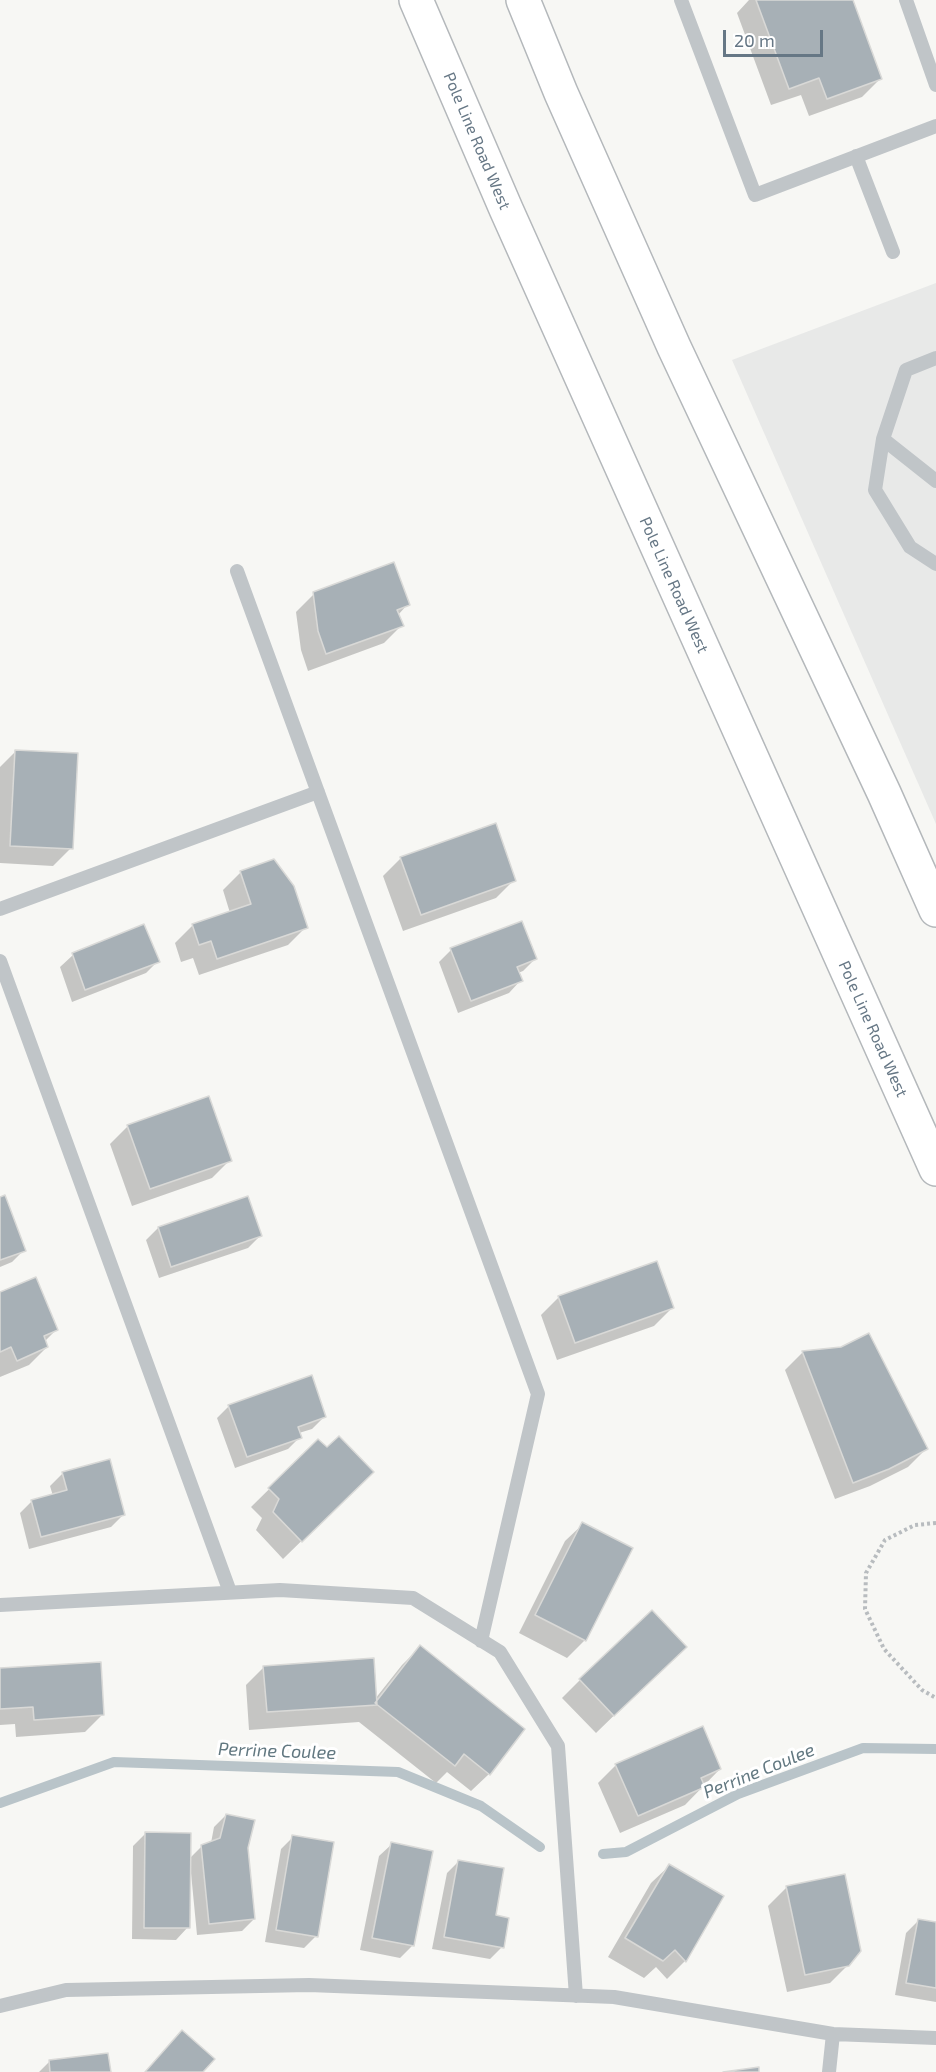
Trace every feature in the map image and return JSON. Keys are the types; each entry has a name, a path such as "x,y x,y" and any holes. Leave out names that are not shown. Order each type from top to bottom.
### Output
{"highway":[{"name":"Pole Line Road West","path":"416,0 511,220 936,1169"},
{"path":"524,0 561,93 674,347 874,772 936,910"}],"lane":[{"path":"681,0 755,195 936,126"},
{"path":"906,0 936,85"},
{"path":"856,156 893,252"},
{"path":"936,358 906,370 883,439 875,490 910,547 936,564"},
{"path":"883,439 936,481"},
{"path":"237,571 538,1394 482,1641"},
{"path":"0,909 318,792"},
{"path":"0,961 230,1592"},
{"path":"0,1605 280,1590 413,1598 500,1652 558,1746 576,1996"},
{"path":"0,2006 66,1990 309,1984 614,1997 833,2034 936,2038"},
{"path":"829,2072 833,2034"}],"path":[{"path":"936,1523 915,1525 885,1540 866,1573 865,1609 884,1649 922,1690 936,1698"}],"shaded area":[{"path":"936,283 936,824 732,360"}],"building":[{"path":"756,0 853,0 882,79 827,99 819,78 789,89"},
{"path":"394,562 410,605 397,610 404,626 326,654 318,631 313,592"},
{"path":"15,750 78,753 73,849 10,846"},
{"path":"496,823 516,881 421,915 400,857"},
{"path":"274,859 294,886 308,928 217,959 211,941 199,945 192,924 251,904 240,871"},
{"path":"522,921 537,959 517,967 523,981 471,1001 450,948"},
{"path":"144,924 160,962 85,990 72,953"},
{"path":"209,1096 232,1161 150,1189 127,1125"},
{"path":"5,1195 26,1251 0,1260 0,1197"},
{"path":"248,1196 262,1236 171,1267 158,1227"},
{"path":"657,1261 674,1308 575,1343 558,1296"},
{"path":"36,1277 58,1330 44,1336 48,1347 17,1361 11,1347 0,1352 0,1292"},
{"path":"869,1333 928,1449 889,1469 853,1483 802,1351 841,1347"},
{"path":"312,1375 326,1417 298,1427 302,1438 247,1457 228,1405"},
{"path":"339,1436 374,1472 302,1542 273,1512 279,1499 268,1488 318,1439 327,1447"},
{"path":"110,1459 125,1515 41,1537 31,1500 67,1490 62,1472"},
{"path":"582,1522 633,1548 586,1641 535,1615"},
{"path":"652,1610 687,1647 614,1716 579,1679"},
{"path":"420,1645 525,1729 490,1775 464,1754 455,1766 375,1703"},
{"path":"374,1658 377,1705 267,1712 263,1666"},
{"path":"101,1662 104,1715 34,1720 33,1707 0,1709 0,1668"},
{"path":"703,1726 721,1769 701,1778 705,1787 638,1816 615,1764"},
{"path":"226,1814 255,1820 248,1848 255,1919 209,1924 201,1845 220,1838"},
{"path":"145,1832 191,1833 190,1928 144,1928"},
{"path":"292,1835 334,1842 318,1937 276,1930"},
{"path":"391,1842 433,1851 414,1946 372,1938"},
{"path":"458,1860 504,1868 496,1915 509,1918 504,1948 444,1937"},
{"path":"669,1864 724,1896 686,1962 675,1950 663,1961 625,1938"},
{"path":"845,1874 861,1951 849,1966 805,1975 786,1886"},
{"path":"918,1919 936,1922 936,1988 906,1983"},
{"path":"182,2030 215,2059 203,2072 145,2072"},
{"path":"108,2053 111,2072 50,2072 49,2060"},
{"path":"759,2067 759,2072 723,2072"}],"waterway":[{"name":"Perrine Coulee","path":"603,1854 626,1852 738,1794 863,1748 936,1749"},
{"name":"Perrine Coulee","path":"0,1803 114,1762 398,1772 481,1806 540,1847"}]}
